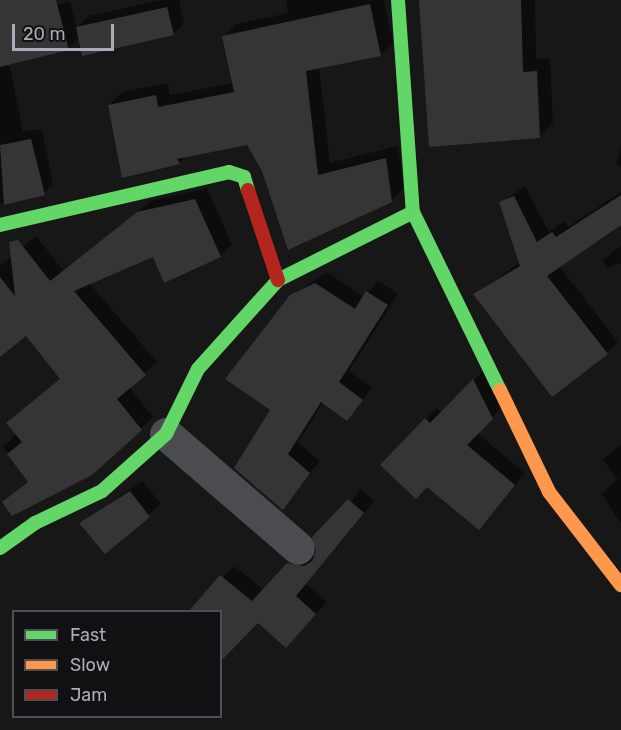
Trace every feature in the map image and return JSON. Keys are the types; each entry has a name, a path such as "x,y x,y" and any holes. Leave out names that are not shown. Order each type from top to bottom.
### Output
{"street":[{"path":"398,0 413,212 549,492 621,585"},
{"path":"0,225 229,172 244,177 278,280"},
{"path":"0,548 35,523 102,491 166,434 198,369 278,280 413,212"},
{"path":"166,434 298,549"}],"building":[{"path":"0,0 56,0 69,50 0,67"},
{"path":"419,0 521,0 523,72 537,71 540,138 429,147"},
{"path":"370,4 381,56 306,71 318,175 386,158 392,202 288,250 262,171 247,145 177,159 180,164 122,178 108,105 156,95 158,107 234,92 222,36"},
{"path":"167,7 174,35 82,56 76,27"},
{"path":"31,139 45,195 4,205 0,145"},
{"path":"621,195 621,225 547,276 608,354 552,397 473,294 520,266 499,202 514,196 537,242 552,232 556,237"},
{"path":"195,199 221,257 164,283 153,257 74,291 146,375 117,399 142,430 92,475 12,516 2,502 28,482 7,454 22,442 6,423 60,379 26,336 0,357 0,277 15,296 9,242 18,240 50,281 137,212"},
{"path":"315,283 355,309 366,291 388,305 339,382 363,400 347,421 321,402 288,454 310,473 283,510 234,468 270,410 225,379 290,295"},
{"path":"473,379 493,419 467,445 515,485 479,530 427,487 416,499 380,465 425,418 430,423"},
{"path":"130,491 150,517 105,554 79,523"},
{"path":"348,499 364,513 296,596 316,614 286,648 258,623 222,660 222,610 190,610 220,575 252,601 287,563 304,566 312,561 316,551 312,537"}],"traffic: fast":[{"path":"398,0 413,212 500,390"},
{"path":"0,225 229,172 244,177 248,190"},
{"path":"0,548 35,523 102,491 166,434 198,369 278,280 413,212"}],"traffic: slow":[{"path":"500,390 549,492 621,585"}],"traffic: jam":[{"path":"248,190 278,280"}]}
